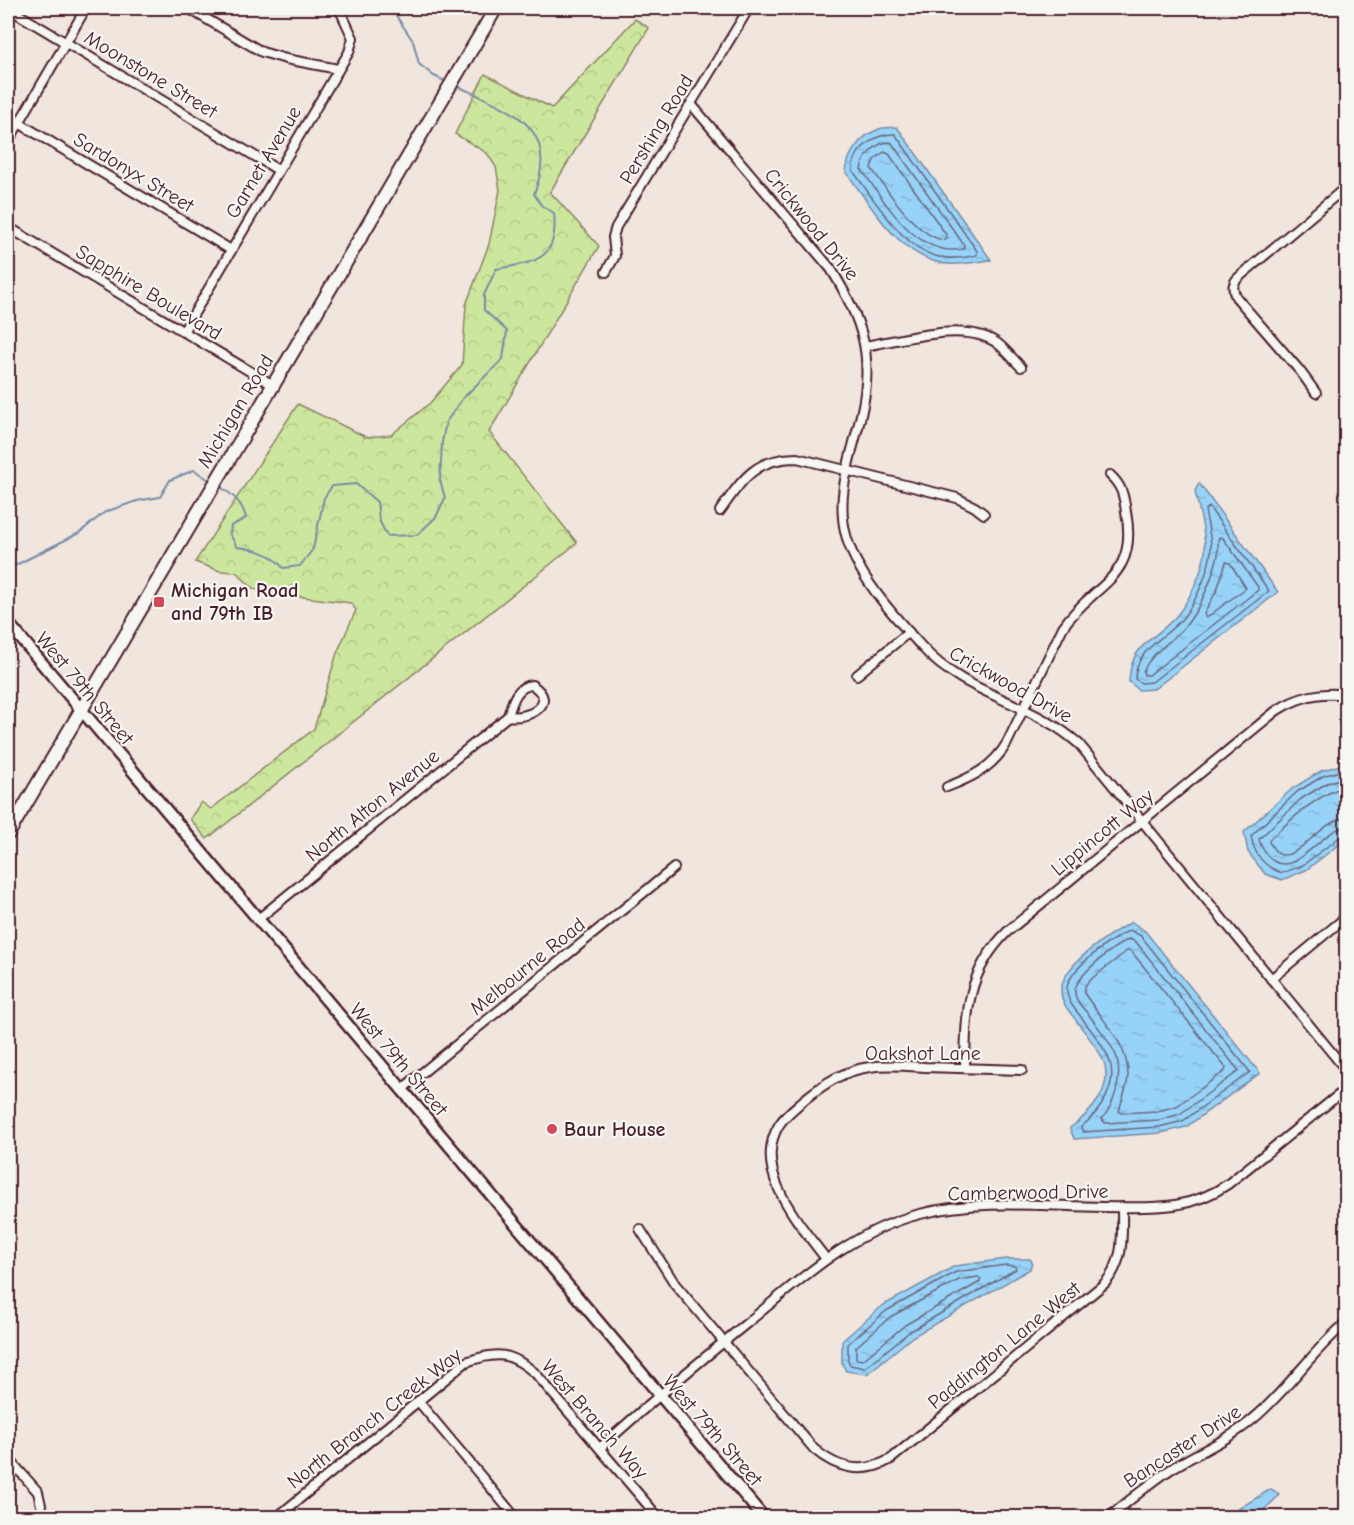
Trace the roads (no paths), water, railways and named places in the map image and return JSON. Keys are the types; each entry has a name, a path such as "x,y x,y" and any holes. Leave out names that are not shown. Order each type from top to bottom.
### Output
{"main road":[{"name":"Michigan Road","path":"8,834 496,8"},
{"name":"West 79th Street","path":"8,623 764,1518"}],"street":[{"name":"Moonstone Street","path":"8,8 278,170"},
{"path":"8,142 86,8"},
{"path":"188,8 262,52 286,60 321,64 338,69"},
{"name":"Garnet Avenue","path":"183,332 349,52 353,38 339,8"},
{"name":"Pershing Road","path":"606,272 615,256 616,227 749,8"},
{"name":"Crickwood Drive","path":"691,105 831,269 852,305 865,346 867,365 864,402 842,494 843,521 854,557 865,577 931,657 948,671 966,682 1049,721 1074,739 1347,1070"},
{"name":"Sardonyx Street","path":"19,123 231,250"},
{"path":"1316,393 1236,297 1233,284 1347,187"},
{"name":"Sapphire Boulevard","path":"8,227 273,385"},
{"path":"865,346 948,332 972,332 997,343 1020,367"},
{"path":"720,511 746,476 769,462 783,458 797,458 957,498 969,503 984,514"},
{"path":"947,787 975,775 993,762 1007,743 1063,627 1076,610 1112,578 1126,553 1129,527 1125,497 1120,485 1110,475"},
{"path":"857,675 909,632"},
{"name":"North Alton Avenue","path":"257,920 508,716 516,695 522,688 532,685 538,688 543,696 543,702 538,709 517,718 508,716"},
{"name":"Lippincott Way","path":"965,1068 969,1000 977,974 992,948 1008,931 1279,709 1296,700 1311,696 1347,695"},
{"name":"Melbourne Road","path":"401,1090 674,868"},
{"path":"1271,979 1347,917"},
{"name":"Oakshot Lane","path":"826,1258 791,1212 777,1183 771,1160 772,1148 776,1132 783,1119 825,1084 857,1070 887,1066 1022,1070"},
{"name":"Camberwood Drive","path":"600,1448 658,1395 826,1258 878,1228 918,1214 942,1209 990,1205 1174,1206 1198,1201 1215,1193 1347,1089"},
{"name":"Paddington Lane West","path":"724,1342 814,1449 833,1463 855,1469 874,1467 891,1458 1104,1284 1116,1268 1121,1253 1122,1207"},
{"path":"640,1229 675,1284 724,1342"},
{"name":"Bancaster Drive","path":"1108,1518 1173,1468 1230,1436 1253,1420 1312,1355 1347,1323"},
{"name":"North Branch Creek Way","path":"276,1518 466,1362 498,1354"},
{"name":"West Branch Way","path":"498,1354 519,1361 536,1374 659,1518"},
{"path":"418,1401 516,1518"},
{"path":"10,1461 38,1492 44,1518"}],"water":[{"path":"897,127 991,260 949,264 921,256 896,237 846,172 849,159 860,141 879,129"},
{"path":"1199,483 1278,592 1154,689 1139,690 1129,682 1134,658 1139,650 1170,623 1183,608 1202,566 1205,544 1195,491"},
{"path":"1346,763 1346,839 1306,870 1282,880 1265,874 1248,852 1244,832 1293,788 1321,771"},
{"path":"1132,922 1145,931 1260,1073 1186,1127 1161,1133 1074,1139 1070,1128 1098,1100 1103,1091 1106,1072 1099,1052 1061,996 1063,981 1069,971 1089,951"},
{"path":"1006,1259 1030,1259 1032,1262 1030,1269 912,1337 867,1374 846,1371 842,1363 842,1341 882,1306 955,1266"},
{"path":"1271,1489 1279,1494 1257,1514 1249,1518 1225,1517"}],"waterway":[{"path":"391,8 413,41 419,64 434,76 447,82"},
{"path":"219,486 236,499 246,518 231,526 230,534 237,547 263,553 283,568 300,566 313,549 324,498 332,486 356,484 377,502 379,520 387,536 417,535 436,517 445,498 440,480 442,442 446,422 463,398 503,359 507,331 484,310 484,295 496,269 533,261 542,256 553,241 555,229 554,213 542,206 534,194 541,170 541,151 535,135 524,122 510,112 455,85"},
{"path":"8,569 79,533 105,512 137,501 160,497 170,480 194,470 212,482"}],"place":[{"name":"Michigan Road and 79th IB","path":"159,602"},
{"name":"Baur House","path":"552,1129"}]}
